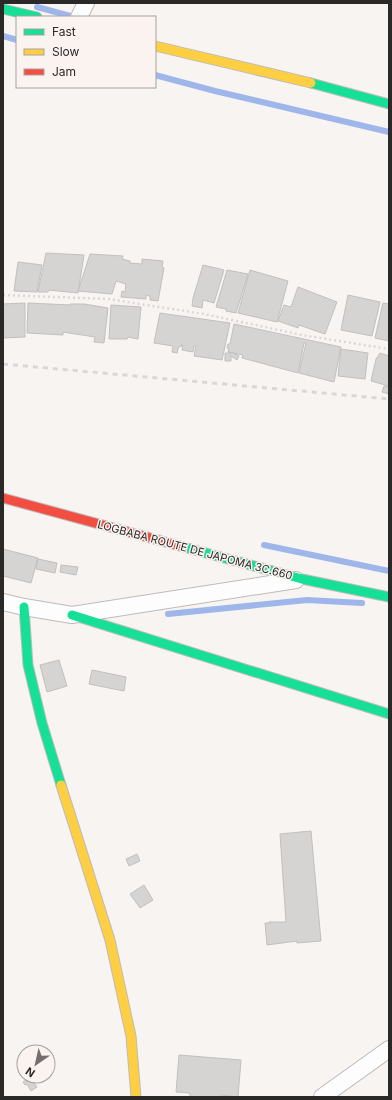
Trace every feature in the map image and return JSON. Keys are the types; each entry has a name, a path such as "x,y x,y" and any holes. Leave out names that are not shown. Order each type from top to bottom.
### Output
{"street":[{"path":"80,16 86,3"},
{"path":"3,9 33,16"},
{"path":"156,46 311,83 389,104"},
{"name":"LOGBABA ROUTE DE JAPOMA 3C.660","path":"3,498 302,579 389,597"},
{"path":"72,615 302,579"},
{"path":"3,602 72,615 389,714"},
{"path":"24,607 28,665 42,723 110,940 131,1036 136,1097"},
{"path":"322,1097 389,1049"}],"path":[{"path":"3,295 108,299 204,314 302,335 389,349"}],"building":[{"path":"46,253 84,255 78,293 49,290 48,292 38,292"},
{"path":"90,254 123,256 122,259 130,261 130,263 142,264 142,259 163,261 162,267 164,268 158,301 150,300 150,296 146,295 146,299 121,297 122,291 125,292 126,284 116,281 112,294 78,291"},
{"path":"18,262 42,265 37,292 14,291"},
{"path":"203,265 224,270 214,303 203,300 202,308 192,306"},
{"path":"227,270 248,274 236,313 216,307"},
{"path":"250,270 288,281 277,322 238,313"},
{"path":"298,287 337,302 325,334 299,325 298,328 278,321 284,305 291,307"},
{"path":"348,295 380,302 372,336 341,330"},
{"path":"25,303 25,337 3,338 3,304"},
{"path":"28,303 70,305 84,304 108,308 104,343 94,342 95,337 63,332 63,335 27,333"},
{"path":"383,303 389,304 389,341 375,338"},
{"path":"111,305 141,307 138,339 128,337 127,339 109,339"},
{"path":"160,313 230,323 222,360 194,356 196,346 194,346 193,352 182,350 182,344 181,347 179,346 177,353 172,352 173,346 154,343"},
{"path":"234,324 341,347 334,382 299,373 306,343 304,343 298,373 242,358 243,355 228,352 229,348 227,348 228,344 230,344"},
{"path":"341,349 368,353 365,379 338,376"},
{"path":"225,353 234,353 239,356 237,360 231,356 231,361 225,361"},
{"path":"380,353 389,356 389,386 371,381 376,359"},
{"path":"384,386 389,387 389,394 382,392"},
{"path":"3,549 38,558 31,583 3,576"},
{"path":"38,559 57,563 55,573 36,569"},
{"path":"61,565 78,567 76,575 60,572"},
{"path":"59,660 67,686 47,692 40,665"},
{"path":"92,670 126,677 124,691 89,684"},
{"path":"311,831 321,941 297,943 297,941 267,945 265,923 286,922 280,834"},
{"path":"137,854 140,861 129,866 126,859"},
{"path":"144,885 153,900 140,908 130,894"},
{"path":"179,1055 241,1060 238,1097 220,1095 220,1097 190,1097 190,1093 176,1092"},
{"path":"27,1084 35,1084 37,1087 31,1091"}],"waterway":[{"path":"37,7 70,16"},
{"path":"3,36 16,40"},
{"path":"156,75 215,91 389,132"},
{"path":"264,545 389,571"},
{"path":"168,614 307,600 362,603"}],"railway":[{"path":"3,364 389,399"}],"traffic: fast":[{"path":"3,9 33,16"},
{"path":"311,83 389,104"},
{"path":"180,546 302,579 389,597"},
{"path":"24,607 28,665 42,723 61,785"},
{"path":"72,615 389,714"}],"traffic: slow":[{"path":"156,46 311,83"},
{"path":"61,785 110,940 131,1036 136,1097"}],"traffic: jam":[{"path":"3,498 180,546"}]}
